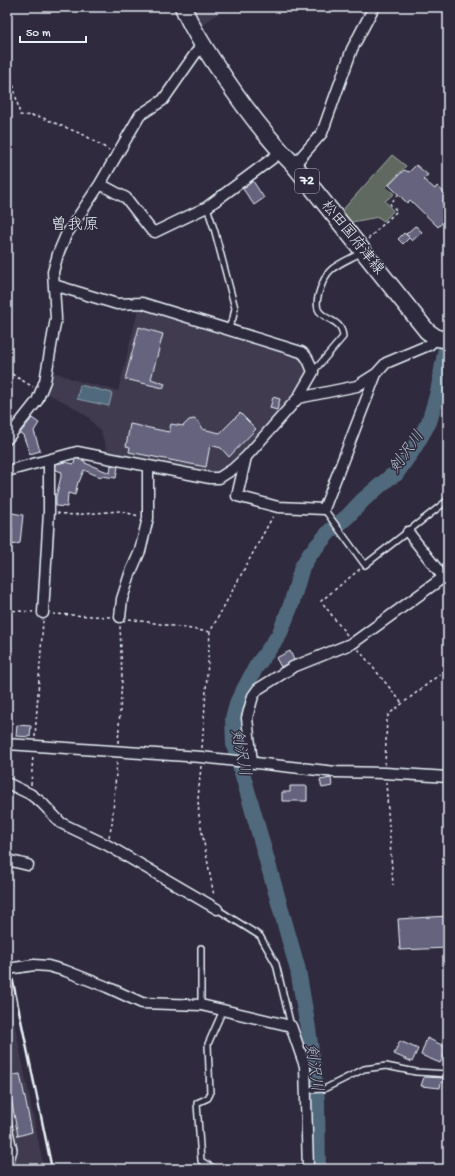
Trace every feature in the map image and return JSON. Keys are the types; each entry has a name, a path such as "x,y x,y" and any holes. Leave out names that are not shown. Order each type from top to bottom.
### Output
{"main road":[{"name":"松田国府津線","path":"183,7 202,44 242,103 281,152 294,165 427,331 443,339"}],"street":[{"path":"294,165 322,133 352,49 374,7"},
{"path":"7,440 37,401 42,393 46,381 56,318 54,272 56,260 66,235 100,184 140,115 163,100 202,44"},
{"path":"100,184 126,198 151,230 155,232 207,208 281,152"},
{"path":"7,471 49,461 77,452 210,478 219,478 226,475 246,457 298,398 313,372 310,363 304,354 300,352 142,303 117,304 54,285"},
{"path":"298,398 357,386 376,374 386,363 443,339"},
{"path":"246,457 237,496 278,508 324,509 376,374"},
{"path":"43,613 50,512 49,461"},
{"path":"120,617 122,599 130,574 140,551 148,518 148,466"},
{"path":"250,762 247,718 255,692 293,667 353,643 446,578 408,532"},
{"path":"7,744 201,757 336,772 448,777"},
{"path":"7,782 30,794 42,803 61,823 107,845 217,909"},
{"path":"7,860 28,865"},
{"path":"7,969 34,965 48,966 66,971 107,987 142,1003 201,1005 291,1026 305,1066 307,1090 308,1169"}],"lane":[{"path":"207,208 215,232 234,308 233,318 228,329"},
{"path":"313,372 343,337 343,331 340,325 320,312 317,307 318,298 325,278 331,269 361,250"},
{"path":"324,509 365,566 448,500"},
{"path":"217,909 260,936 276,964 291,1026"},
{"path":"201,948 201,1005"},
{"path":"216,1169 201,1161 197,1103 208,1098 210,1094 208,1044 223,1009"},
{"path":"307,1090 324,1089 364,1069 386,1066 416,1072 448,1074"},
{"path":"7,1121 14,1150 10,1169"}],"path":[{"path":"7,56 20,115 38,116 84,135 117,155"},
{"path":"361,250 397,211 390,204 398,194"},
{"path":"7,371 42,393"},
{"path":"217,909 199,816 198,799 210,632 278,508"},
{"path":"50,512 73,514 120,511 148,518"},
{"path":"365,566 321,601 402,703"},
{"path":"7,610 120,617 210,632"},
{"path":"30,794 43,613"},
{"path":"107,845 112,824 122,678 120,617"},
{"path":"393,885 385,773 388,716 402,703 448,668"}],"shaded area":[{"path":"186,7 227,7 197,29"},
{"path":"137,306 296,353 306,362 308,373 296,396 234,464 215,476 108,454 101,432 88,417 70,405 44,392 51,371 78,381 118,391 138,311"},
{"path":"7,991 18,1040 44,1169 7,1169"}],"green space":[{"path":"392,155 406,166 386,187 394,194 385,201 393,211 384,221 378,217 352,222 348,227 338,215"}],"water":[{"path":"80,385 112,393 109,406 77,399"}],"building":[{"path":"416,165 428,175 423,179 435,189 437,186 448,196 442,203 448,209 448,217 438,227 410,200 407,203 389,185 404,170 409,172"},
{"path":"253,181 264,198 254,205 243,189"},
{"path":"415,226 422,232 412,241 409,238 403,244 398,239 404,233 409,237 406,234"},
{"path":"139,327 163,334 151,379 165,384 163,388 125,379"},
{"path":"273,397 280,399 277,410 270,408"},
{"path":"240,413 256,429 229,457 221,448 210,445 206,467 129,452 130,447 126,446 130,424 169,432 171,424 183,426 189,420 194,419 199,422 202,429 220,433"},
{"path":"32,418 39,423 34,431 40,451 30,454 23,435 20,433"},
{"path":"75,459 85,461 85,463 110,473 111,465 118,467 116,478 100,477 84,470 78,482 75,495 68,493 67,507 56,506 56,497 62,472 56,470 56,464 65,462 74,464"},
{"path":"7,512 23,515 20,543 12,545 12,528 7,527"},
{"path":"290,651 294,660 281,667 276,658"},
{"path":"17,725 31,726 30,737 16,736"},
{"path":"331,778 332,786 322,788 320,780"},
{"path":"290,786 307,786 307,801 282,801 282,792 290,792"},
{"path":"448,916 448,948 400,950 398,919"},
{"path":"427,1038 448,1048 440,1063 421,1055"},
{"path":"400,1041 418,1049 412,1062 394,1054"},
{"path":"20,1074 32,1132 18,1136 7,1076"},
{"path":"424,1077 445,1078 445,1082 441,1082 440,1088 421,1086"}],"waterway":[{"name":"剣沢川","path":"318,1169 317,1100 308,1028 298,970 234,744 233,719 238,701 256,667 279,635 291,605 302,567 310,554 330,531 347,517 363,500 390,477 396,474 414,448 429,422 438,392 446,348"}],"railway":[{"path":"7,953 52,1169"}],"district":[{"name":"曽我原","path":"75,226"}]}
